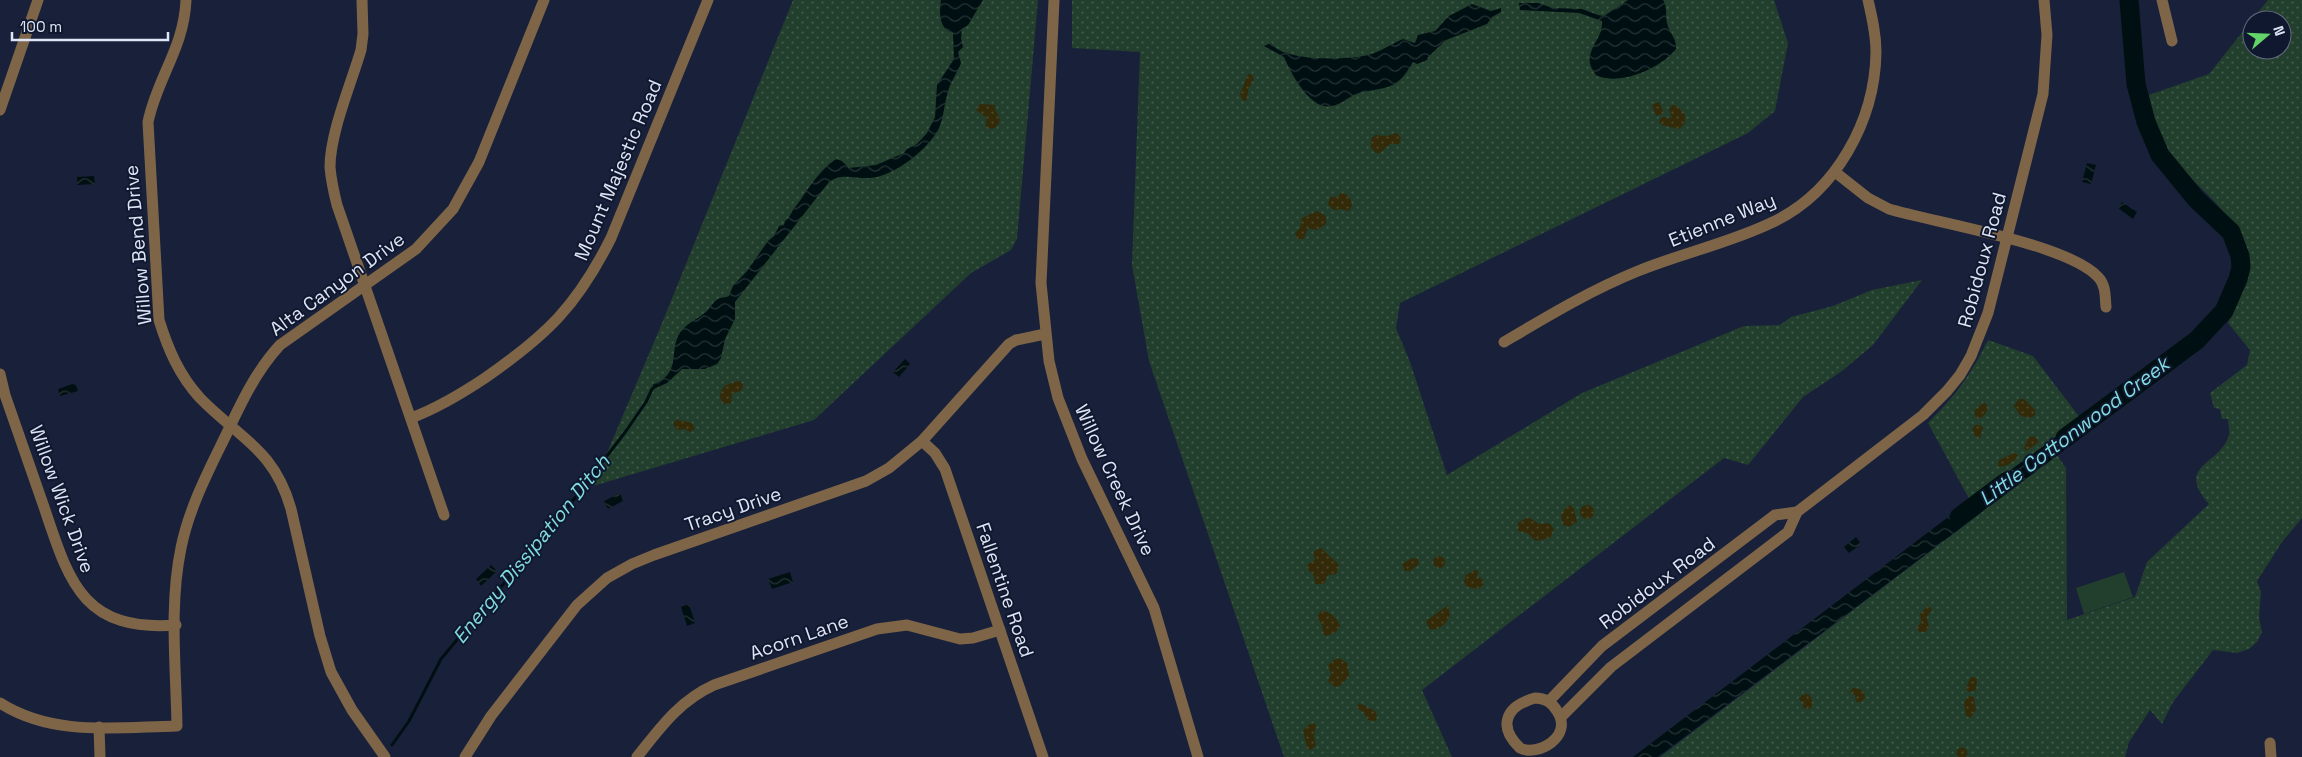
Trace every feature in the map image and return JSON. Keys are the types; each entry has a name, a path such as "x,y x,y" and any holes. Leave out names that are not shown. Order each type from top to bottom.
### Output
{"street":[{"path":"0,110 38,0"},
{"name":"Willow Bend Drive","path":"186,0 183,22 175,53 151,107 148,122 156,296 159,320 166,343 176,365 201,398 267,458 285,491 320,636 331,672 352,710 385,757"},
{"path":"362,0 363,34 361,50 332,147 330,166 337,205 444,515"},
{"name":"Alta Canyon Drive","path":"99,727 177,726 177,575 188,521 197,496 253,381 266,360 276,350 302,328 416,250 453,210 479,162 544,0"},
{"name":"Mount Majestic Road","path":"411,418 449,401 520,354 548,330 573,302 594,271 611,238 708,0"},
{"name":"Willow Creek Drive","path":"1054,0 1041,283 1045,334 1058,398 1070,430 1154,608 1198,757"},
{"name":"Etienne Way","path":"1504,342 1580,297 1613,281 1774,221 1800,205 1835,172 1857,135 1868,107 1874,78 1876,52 1874,26 1868,0"},
{"name":"Robidoux Road","path":"1560,717 1611,667 1788,532 1797,512 1923,415 1960,375 1980,337 1988,314 2043,94 2047,35 2044,0"},
{"path":"2162,0 2172,41"},
{"path":"1835,172 1868,198 1889,210 2007,239 2068,257 2089,269 2100,279 2105,292 2106,307"},
{"name":"Tracy Drive","path":"465,757 485,723 572,612 589,593 607,578 632,564 654,555 866,481 889,468 922,440 1009,344 1016,340 1045,334"},
{"name":"Willow Wick Drive","path":"0,374 5,395 62,560 76,588 92,604 113,617 136,624 158,626 176,624"},
{"name":"Fallentine Road","path":"922,440 935,453 945,469 1043,757"},
{"name":"Robidoux Road","path":"1549,701 1591,656 1610,640 1775,515 1797,512"},
{"name":"Acorn Lane","path":"637,757 682,704 698,692 723,682 893,625 921,627 960,639 973,638 1000,630"},
{"path":"1535,698 1549,701 1560,717 1563,727 1561,734 1557,740 1542,751 1528,753 1521,749 1508,733 1507,716 1526,700 1535,698"},
{"path":"0,703 18,713 56,726 99,727 100,757"},
{"path":"2270,742 2271,757"}],"green space":[{"path":"793,0 1038,0 1017,239 1011,250 971,273 814,420 593,486 660,328"},
{"path":"1072,0 1774,0 1788,43 1775,111 1748,133 1400,303 1396,328 1410,362 1447,475 1582,393 1744,326 1780,325 1791,317 1833,306 1872,290 1922,280 1873,345 1842,371 1803,397 1748,465 1724,458 1422,690 1452,757 1284,757 1149,361 1132,265 1140,52 1072,48"},
{"path":"2268,0 2302,0 2302,518 2282,542 2257,581 2261,592 2259,617 2262,632 2257,642 2249,649 2237,653 2213,650 2173,702 2162,724 2150,710 2129,742 2125,757 1660,757 1978,515 1928,423 1962,384 1988,340 2033,356 2081,419 2048,442 2066,468 2067,620 2135,597 2147,562 2209,504 2199,491 2196,481 2198,472 2218,453 2229,435 2228,419 2222,419 2220,409 2214,408 2210,393 2247,365 2250,350 2228,323 2246,276 2246,252 2239,234 2228,218 2158,144 2150,127 2143,97 2209,74 2242,33 2242,60 2292,60 2292,10 2260,10"},
{"path":"2124,572 2133,597 2084,614 2076,588"}],"sand":[{"path":"1248,74 1252,75 1254,79 1248,90 1247,100 1243,101 1240,94"},
{"path":"1659,102 1664,113 1656,116 1652,105"},
{"path":"980,104 995,105 995,110 1000,119 999,124 995,128 986,127 986,117 976,110"},
{"path":"1672,105 1677,106 1685,115 1685,123 1679,129 1662,125 1659,122 1663,117 1672,118 1669,110"},
{"path":"1397,133 1401,138 1399,144 1390,144 1380,153 1376,153 1371,147 1371,139 1375,135 1387,136"},
{"path":"1341,193 1346,194 1350,199 1352,206 1349,211 1334,210 1328,205 1330,197 1337,197"},
{"path":"1317,211 1326,216 1326,224 1317,230 1308,228 1304,239 1297,239 1295,233 1300,228 1302,218"},
{"path":"740,381 743,384 742,389 732,394 731,403 723,404 720,397 724,387"},
{"path":"2019,399 2024,399 2035,410 2035,416 2027,418 2020,415 2014,406"},
{"path":"1984,402 1988,407 1983,417 1976,418 1974,411"},
{"path":"678,420 692,423 695,429 690,432 685,429 677,430 673,424"},
{"path":"1975,425 1983,427 1980,438 1976,437 1972,430"},
{"path":"2034,436 2039,442 2026,451 2024,448 2029,437"},
{"path":"2014,453 2018,455 2017,458 2010,464 1998,466 1999,460"},
{"path":"1570,505 1574,509 1577,522 1569,527 1563,525 1561,516 1566,507"},
{"path":"1587,505 1592,507 1594,512 1592,517 1587,519 1582,517 1580,512 1582,507"},
{"path":"1528,517 1539,524 1549,523 1554,529 1550,538 1536,541 1527,533 1518,531 1518,523"},
{"path":"1321,548 1339,565 1336,574 1328,575 1324,584 1315,584 1314,576 1307,568 1308,564 1315,560 1313,552"},
{"path":"1439,556 1445,562 1439,568 1433,562"},
{"path":"1412,558 1418,559 1419,564 1410,571 1405,571 1402,564"},
{"path":"1475,570 1478,571 1477,577 1481,578 1484,584 1478,589 1467,587 1464,582 1466,575"},
{"path":"1448,605 1450,615 1447,621 1439,628 1429,629 1426,621"},
{"path":"1928,606 1932,609 1927,617 1929,628 1925,632 1919,632 1917,628 1921,622 1920,614"},
{"path":"1321,611 1330,613 1335,617 1340,626 1336,632 1326,636 1323,634 1322,625 1317,617"},
{"path":"1339,658 1347,663 1349,676 1340,686 1335,687 1328,681 1331,674 1328,666 1332,661"},
{"path":"1974,677 1977,679 1976,690 1969,692 1966,689 1970,678"},
{"path":"1853,688 1860,689 1864,693 1865,698 1861,702 1856,702 1855,695 1850,692"},
{"path":"1808,694 1811,697 1810,709 1803,708 1803,703 1799,699 1802,695"},
{"path":"1968,696 1974,697 1976,710 1970,718 1966,716 1964,703"},
{"path":"1359,703 1375,711 1376,721 1368,720 1364,713 1357,708"},
{"path":"1314,723 1316,725 1314,736 1316,745 1311,750 1307,748 1303,731 1308,725"},
{"path":"1962,747 1968,753 1962,759 1956,753"}],"water":[{"path":"941,0 983,0 968,25 962,29 963,47 958,52 961,63 949,87 941,124 934,136 913,158 886,174 871,178 840,177 829,182 735,302 735,319 725,339 721,358 717,364 705,369 682,369 667,383 656,388 653,387 653,384 661,380 671,370 676,343 681,332 707,311 716,300 729,296 733,286 774,236 779,226 784,225 785,221 824,169 836,159 842,161 849,168 876,165 904,153 907,149 917,144 927,133 935,117 937,85 954,59 953,33 945,28 941,20"},
{"path":"1628,0 1663,0 1667,23 1676,49 1650,69 1639,74 1616,79 1596,75 1591,67 1591,54 1602,28 1602,21 1579,13 1520,10 1519,3 1538,3 1553,8 1582,9 1604,16"},
{"path":"1472,4 1491,11 1501,8 1501,12 1492,17 1487,24 1446,40 1427,60 1417,64 1413,62 1403,77 1393,85 1359,93 1332,106 1316,103 1309,97 1296,81 1284,57 1264,46 1271,43 1288,54 1316,58 1359,57 1377,52 1403,39 1415,43 1418,35 1435,31 1449,16"},
{"path":"2087,163 2096,165 2091,184 2082,182"},
{"path":"94,176 95,184 77,185 77,177"},
{"path":"2122,202 2137,212 2133,219 2118,208"},
{"path":"905,359 910,364 899,377 893,372"},
{"path":"75,383 78,391 60,396 58,389"},
{"path":"2081,419 2090,431 1990,506 1983,490"},
{"path":"620,493 623,501 608,509 604,501"},
{"path":"1977,495 1983,511 1658,757 1633,757"},
{"path":"1856,537 1861,544 1849,553 1844,547"},
{"path":"491,565 497,571 481,586 476,579"},
{"path":"790,572 793,582 772,589 768,579"},
{"path":"689,604 695,623 687,626 681,607"}],"waterway":[{"name":"Little Cottonwood Creek","path":"2065,438 2197,340 2224,311 2238,279 2241,267 2240,256 2231,232 2196,199 2160,155 2146,122 2136,84 2129,0"},
{"name":"Energy Dissipation Ditch","path":"392,745 409,721 441,659 571,503 626,431 646,402 652,389 657,385"},
{"name":"Little Cottonwood Creek","path":"1959,517 2007,481"}]}
